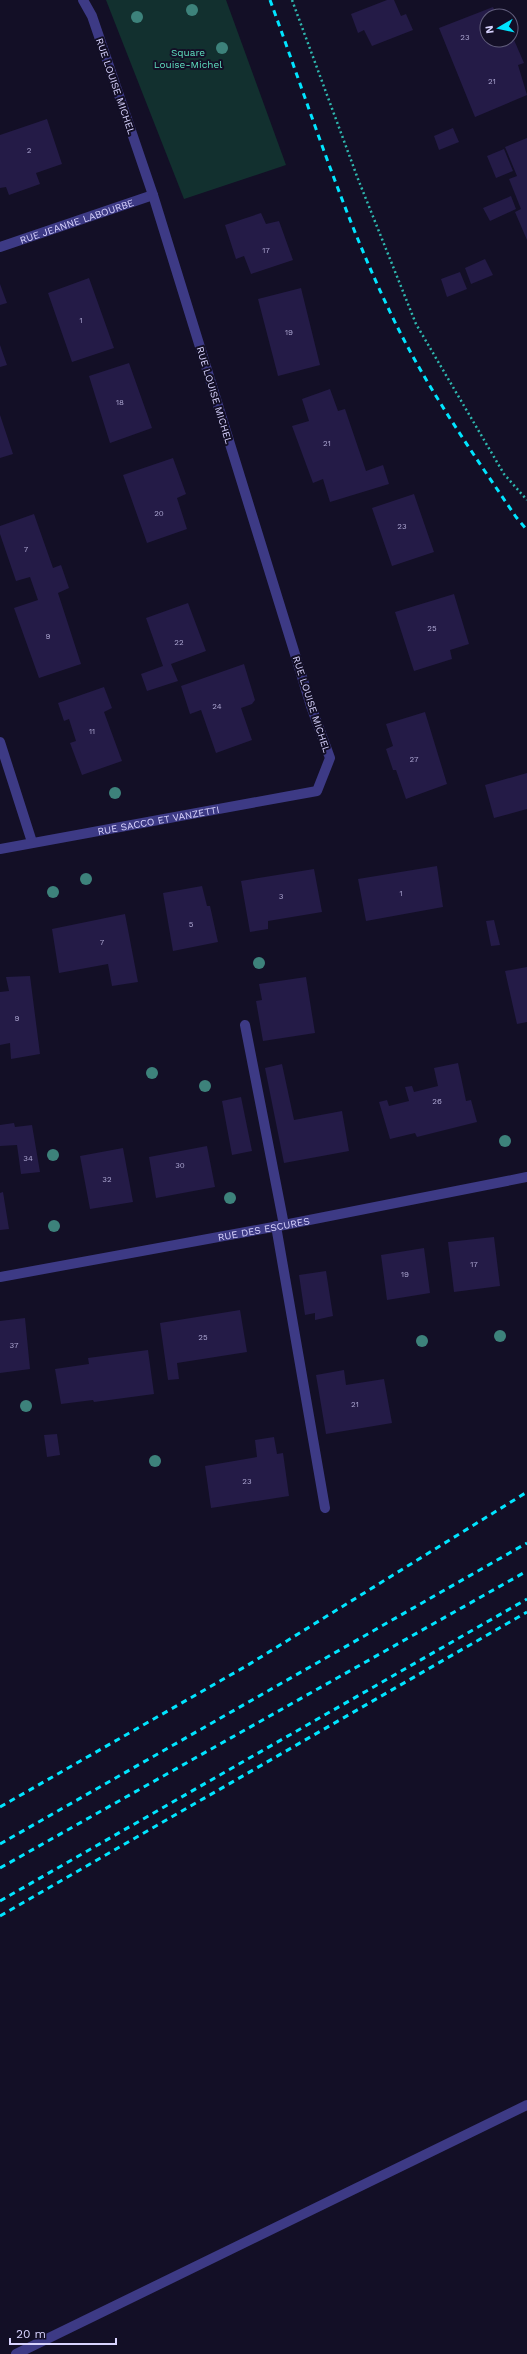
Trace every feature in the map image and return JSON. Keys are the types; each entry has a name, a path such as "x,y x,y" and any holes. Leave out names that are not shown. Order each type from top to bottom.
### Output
{"street":[{"name":"RUE LOUISE MICHEL","path":"83,0 92,16 153,195 311,706 330,758 317,791"},
{"name":"RUE JEANNE LABOURBE","path":"0,247 153,195"},
{"path":"0,742 32,842"},
{"name":"RUE SACCO ET VANZETTI","path":"0,849 317,791"},
{"path":"245,1025 280,1226 325,1508"},
{"name":"RUE DES ESCURES","path":"0,1277 280,1226 527,1177"},
{"path":"16,2354 527,2105"}],"path":[{"path":"292,0 358,179 416,324 504,474 527,500"}],"green space":[{"name":"Square Louise-Michel","path":"106,0 226,0 286,165 184,199"}],"building":[{"path":"387,0 394,0 401,16 406,14 413,30 372,46 364,30 358,33 351,14"},
{"path":"479,12 479,48 518,48 524,63 518,65 527,95 475,117 439,28"},
{"path":"47,119 62,164 36,173 40,184 9,195 6,187 0,188 0,135"},
{"path":"453,128 459,142 439,150 434,136"},
{"path":"527,138 527,240 515,212 521,209 509,179 517,176 505,147"},
{"path":"504,149 513,171 496,178 487,156"},
{"path":"511,196 516,209 490,221 483,208"},
{"path":"261,213 266,224 279,221 293,260 251,274 244,256 236,259 225,225"},
{"path":"485,259 493,275 471,284 465,268"},
{"path":"460,272 467,289 447,297 441,279"},
{"path":"89,278 114,348 72,362 48,293"},
{"path":"0,284 7,303 0,305"},
{"path":"301,288 320,365 278,376 258,299"},
{"path":"0,345 7,365 0,367"},
{"path":"129,363 152,428 110,443 89,376"},
{"path":"330,389 338,411 345,409 366,471 383,465 389,484 330,502 323,479 313,483 292,426 309,421 302,399"},
{"path":"0,415 13,454 0,458"},
{"path":"173,458 186,494 177,498 187,529 147,543 123,475"},
{"path":"414,494 434,552 392,566 372,508"},
{"path":"34,514 53,568 61,565 69,588 58,593 81,664 39,678 14,608 38,600 30,577 16,581 0,534 0,526"},
{"path":"454,594 469,644 450,650 452,659 414,671 395,612"},
{"path":"188,603 206,651 171,664 178,681 147,691 141,674 163,666 146,618"},
{"path":"244,664 255,700 252,704 241,708 252,740 216,753 201,710 190,714 181,686"},
{"path":"104,687 112,708 104,712 122,761 82,775 70,743 76,741 69,719 64,721 58,703"},
{"path":"425,712 447,784 406,799 396,770 393,770 386,749 393,746 386,724"},
{"path":"527,773 527,809 494,818 485,785"},
{"path":"437,866 443,907 366,921 358,879"},
{"path":"314,869 322,912 268,921 268,929 250,932 241,881"},
{"path":"202,886 207,906 210,906 218,942 173,951 163,893"},
{"path":"125,914 138,982 112,986 108,964 59,973 52,929"},
{"path":"494,920 500,945 491,946 486,921"},
{"path":"527,967 527,1022 517,1024 505,971"},
{"path":"30,976 40,1054 11,1059 10,1043 0,1045 0,992 9,991 6,977"},
{"path":"306,977 315,1033 263,1041 256,1001 262,1000 259,984"},
{"path":"458,1063 466,1101 471,1100 477,1122 417,1137 415,1133 390,1139 379,1102 387,1100 389,1106 409,1101 405,1087 412,1086 414,1092 438,1086 434,1068"},
{"path":"282,1064 294,1120 342,1111 349,1151 284,1163 265,1068"},
{"path":"241,1097 252,1151 232,1155 222,1101"},
{"path":"14,1123 15,1127 32,1125 40,1172 21,1174 17,1145 0,1146 0,1125"},
{"path":"207,1146 215,1187 156,1198 149,1157"},
{"path":"123,1148 133,1202 90,1209 80,1156"},
{"path":"3,1192 9,1229 0,1230 0,1193"},
{"path":"494,1237 500,1286 454,1292 448,1242"},
{"path":"424,1248 430,1293 387,1300 381,1255"},
{"path":"326,1271 333,1316 315,1320 315,1313 305,1315 299,1275"},
{"path":"240,1310 247,1352 177,1363 179,1379 168,1380 160,1323"},
{"path":"25,1318 30,1369 0,1373 0,1321"},
{"path":"148,1350 154,1394 94,1402 93,1400 61,1404 55,1369 89,1364 88,1358"},
{"path":"344,1370 346,1385 384,1379 392,1423 326,1434 316,1375"},
{"path":"57,1434 60,1455 47,1457 44,1435"},
{"path":"274,1437 277,1454 283,1453 289,1496 211,1508 205,1466 257,1457 255,1440"}],"railway":[{"path":"270,0 342,200 374,278 392,316 405,342 450,419 516,517 527,530"},
{"path":"0,1807 248,1665 527,1492"},
{"path":"0,1844 527,1543"},
{"path":"0,1868 527,1571"},
{"path":"0,1901 527,1599"},
{"path":"0,1916 527,1612"}]}
